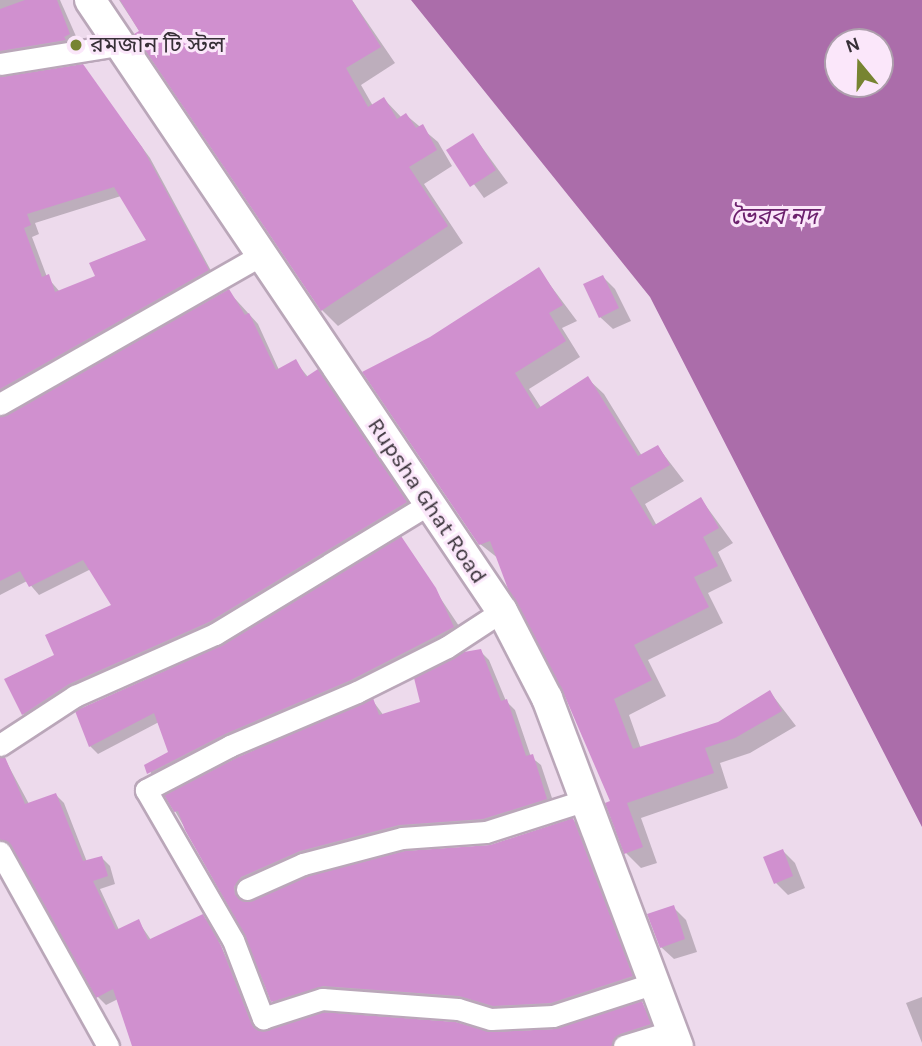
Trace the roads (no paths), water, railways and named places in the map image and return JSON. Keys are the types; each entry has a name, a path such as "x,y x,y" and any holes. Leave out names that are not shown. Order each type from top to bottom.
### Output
{"street":[{"name":"Rupsha Ghat Road","path":"90,0 117,45 263,254 502,611 547,698 676,1039"},
{"path":"0,64 117,45"},
{"path":"0,404 263,254"},
{"path":"0,746 75,695 215,635 429,505"},
{"path":"502,611 413,664 230,746 146,790 233,940 263,1018 322,999 458,1009 491,1019 553,1016 655,982"},
{"path":"247,889 303,864 402,838 486,832 586,800"},
{"path":"0,852 108,1046"},
{"path":"624,1046 676,1039"}],"water":[{"name":"ভৈরব নদ","path":"411,0 922,0 922,827 650,297"}],"place":[{"name":"রমজান টি স্টল","path":"76,45"}]}
